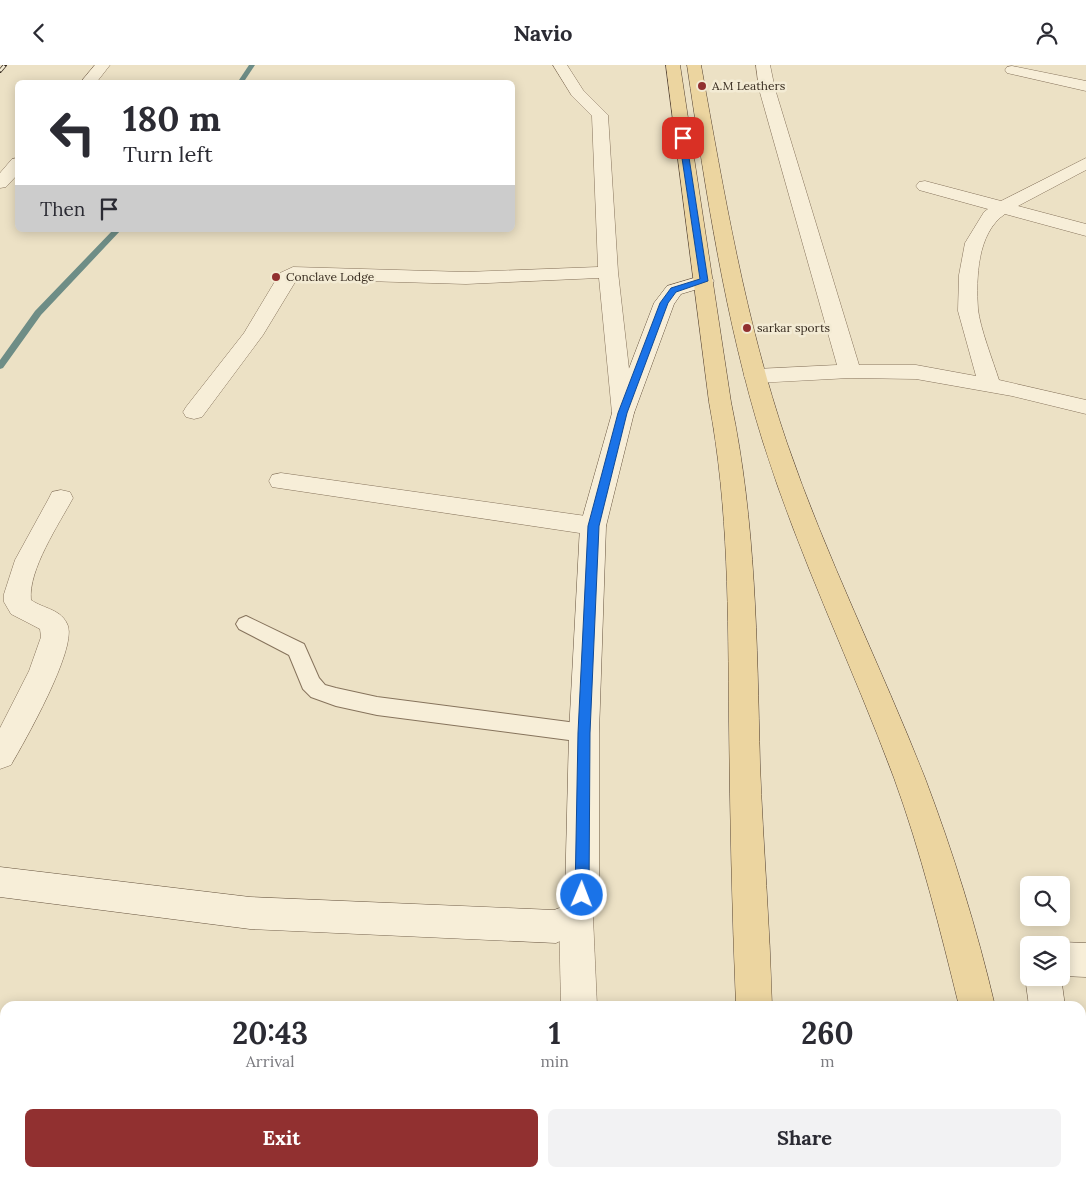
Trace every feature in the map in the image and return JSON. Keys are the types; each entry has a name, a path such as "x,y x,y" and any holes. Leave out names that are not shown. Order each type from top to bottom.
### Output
{"main road":[{"path":"672,65 720,402 730,452 741,570 747,861 754,1001"},
{"path":"694,65 710,165 738,305 755,376 799,510 910,781 949,897 976,1001"}],"street":[{"path":"90,80 103,65"},
{"path":"560,65 577,93 600,115 608,271 623,413"},
{"path":"763,65 767,89 850,371"},
{"path":"1012,69 1086,86"},
{"path":"989,385 968,311 969,275 974,243 990,216 1002,207 1086,163"},
{"path":"0,183 15,166"},
{"path":"926,186 1086,230"},
{"path":"194,412 253,335 286,277 293,273 466,278 608,271"},
{"path":"578,1001 576,917 582,895 584,733 594,526 623,413 664,303 674,290 704,281"},
{"path":"755,376 850,371 916,372 989,385 1086,407"},
{"path":"281,481 594,526"},
{"path":"0,756 19,724 50,653 55,632 53,625 45,618 24,611 19,605 16,595 23,573 62,498"},
{"path":"0,882 250,913 556,927 576,917"},
{"path":"1070,959 1086,960"},
{"path":"1044,986 1046,1001"}],"lane":[{"path":"246,625 297,650 310,683 318,691 336,697 378,706 584,733"}],"waterway":[{"path":"242,80 252,65"},
{"path":"0,366 38,313 115,232"}],"railway":[{"path":"0,71 5,65"}],"place":[{"name":"A.M Leathers","path":"702,86"},
{"name":"Conclave Lodge","path":"276,277"},
{"name":"sarkar sports","path":"747,328"}],"route":[{"path":"582,895 584,733 594,526 623,413 664,303 674,290 704,281 683,138"}]}
